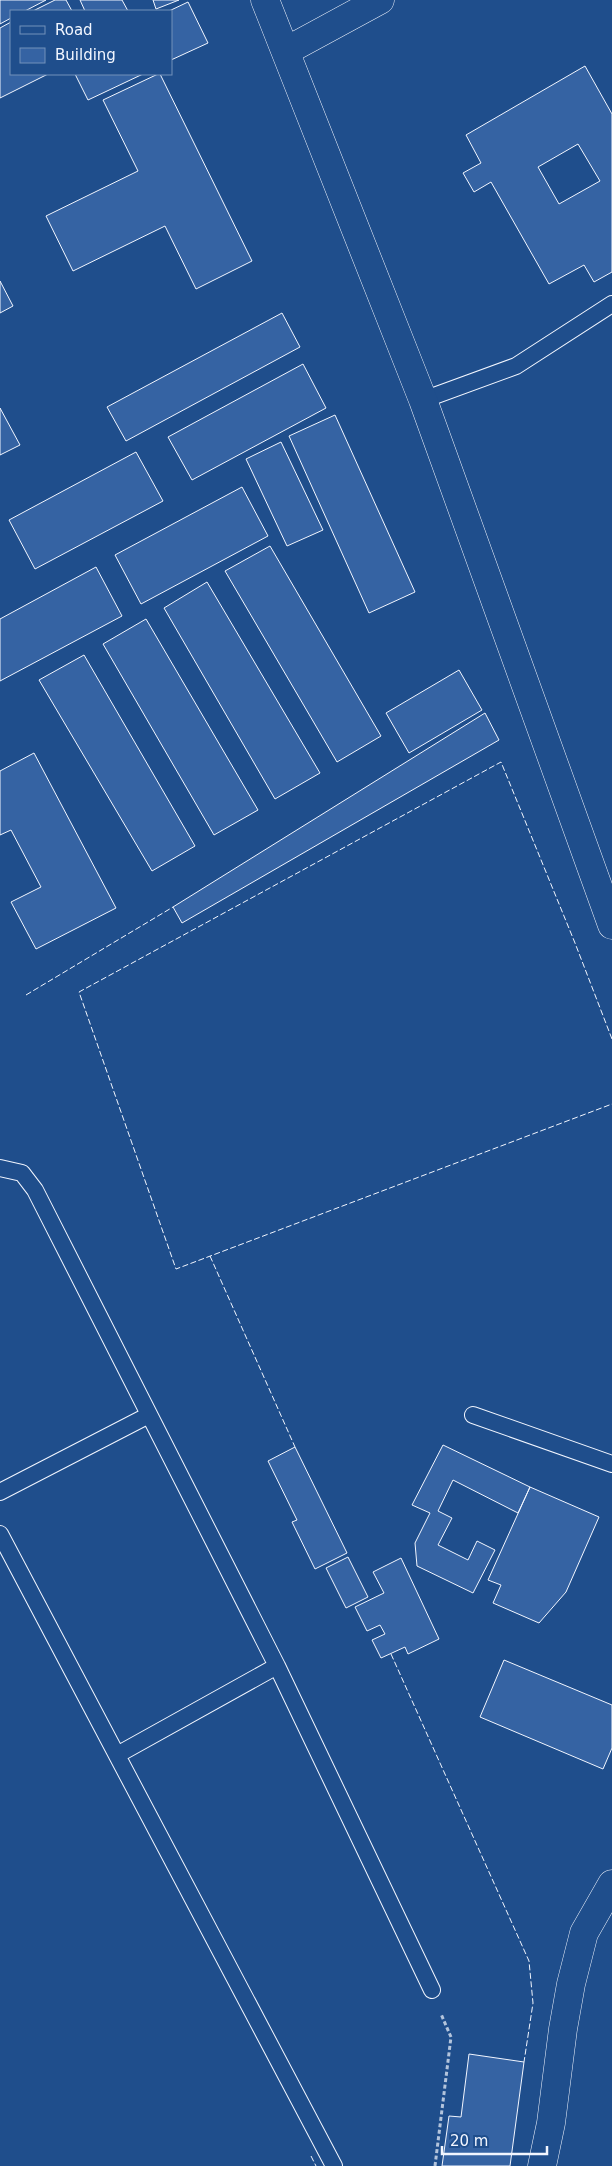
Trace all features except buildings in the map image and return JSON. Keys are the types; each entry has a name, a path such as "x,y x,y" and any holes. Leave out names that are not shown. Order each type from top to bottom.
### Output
{"street":[{"path":"265,0 423,400 612,926"},
{"path":"286,52 380,0"},
{"path":"542,2166 551,2123 563,2029 571,1984 584,1932 612,1884"}],"lane":[{"path":"423,400 516,366 612,304"},
{"path":"0,1168 22,1173 35,1190 277,1666 432,1990"},
{"path":"0,1492 149,1415"},
{"path":"473,1415 612,1464"},
{"path":"0,1534 334,2166"},
{"path":"117,1755 277,1666"}],"path":[{"path":"432,1990 451,2037 435,2166"}],"fence":[{"path":"612,1039 501,762 79,992 176,1269 612,1104"},
{"path":"26,995 173,907"},
{"path":"210,1256 295,1447"},
{"path":"391,1654 529,1961 533,2003 524,2062"},
{"path":"311,2156 316,2166"}]}
